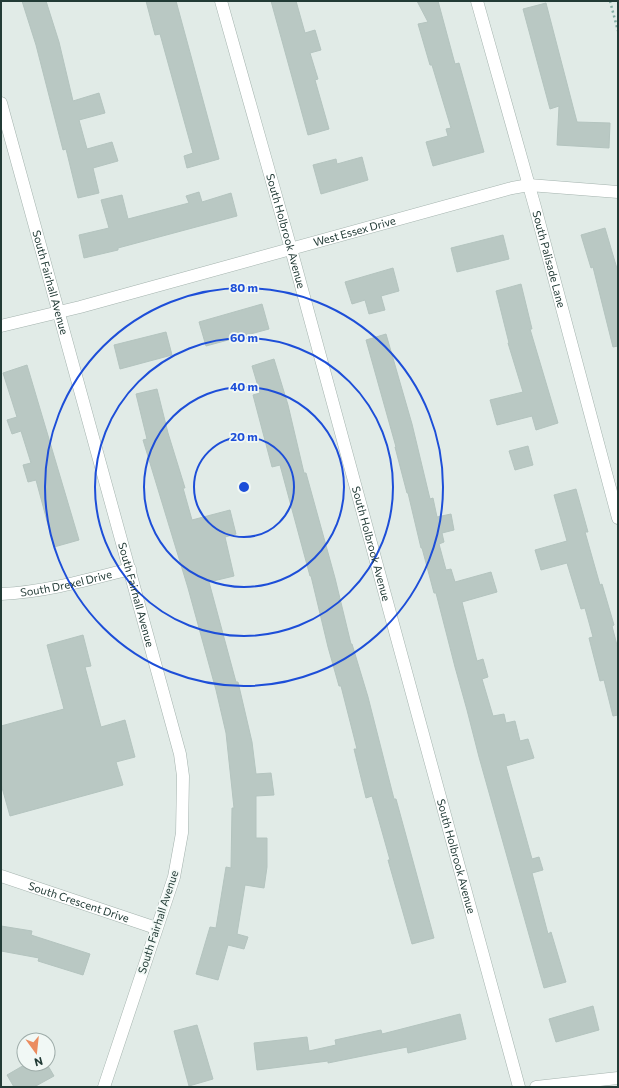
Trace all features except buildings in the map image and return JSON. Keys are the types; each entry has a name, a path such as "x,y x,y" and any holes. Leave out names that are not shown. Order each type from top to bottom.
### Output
{"street":[{"name":"South Holbrook Avenue","path":"221,1 291,249 519,1087"},
{"name":"South Palisade Lane","path":"477,1 529,186 618,518"},
{"name":"South Fairhall Avenue","path":"1,103 130,569 180,754 183,776 182,833 174,877 104,1087"},
{"name":"West Essex Drive","path":"1,326 58,313 512,188 529,186 618,192"},
{"name":"South Drexel Drive","path":"1,594 38,591 61,587 130,569"},
{"name":"South Crescent Drive","path":"1,876 156,928"},
{"path":"536,1087 618,1078"}],"path":[{"path":"610,1 618,31"}]}
